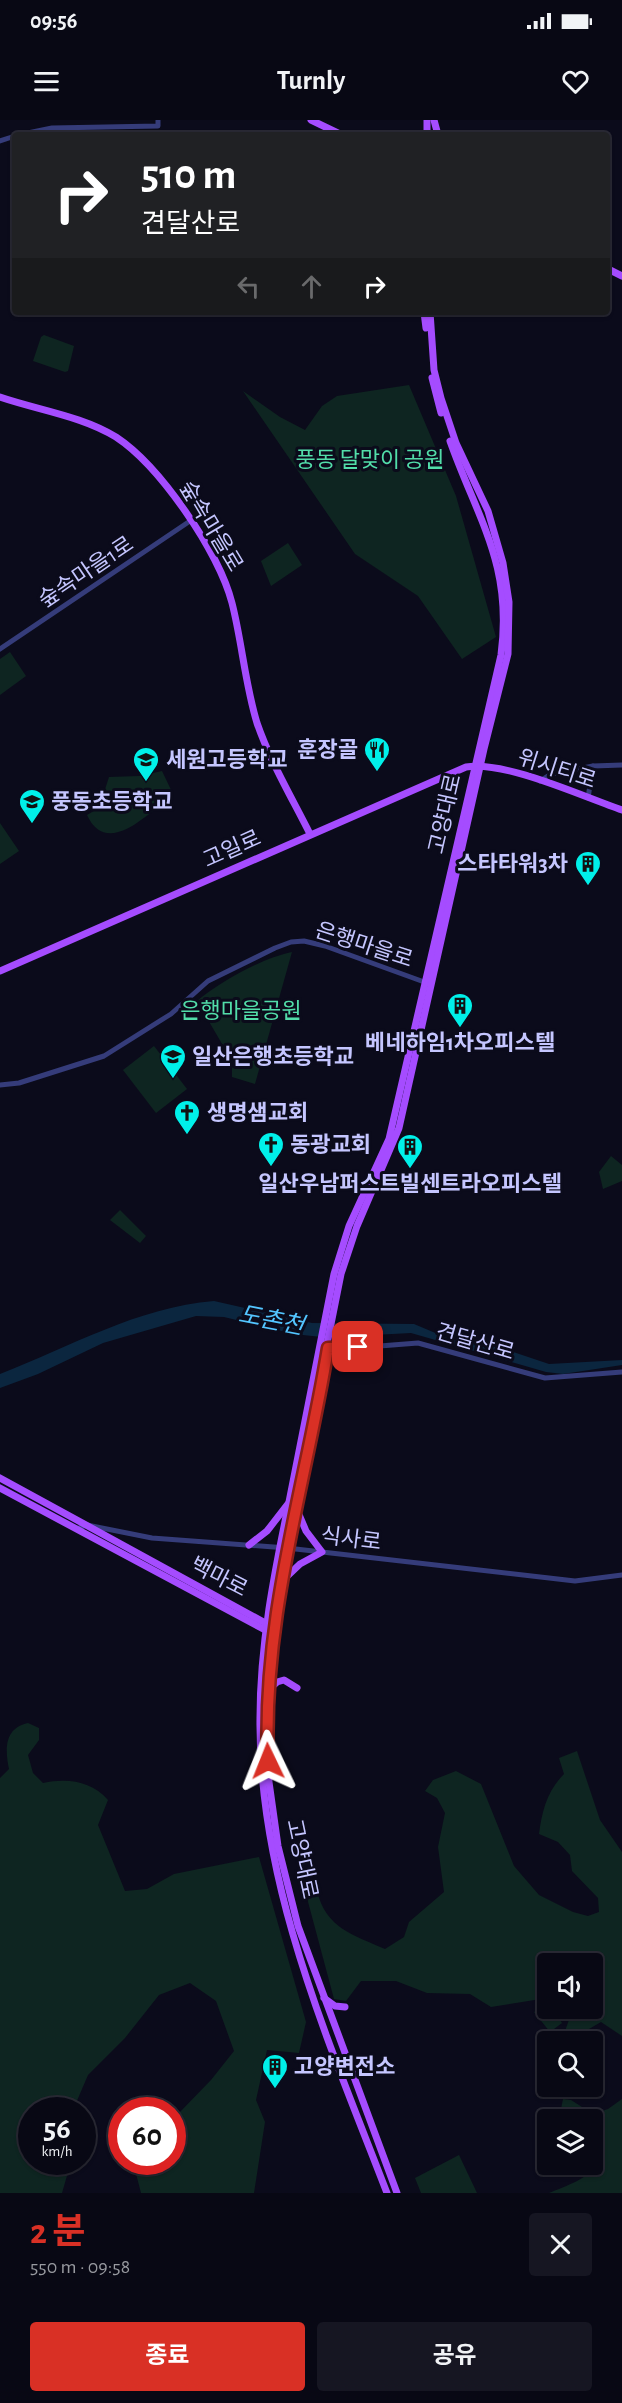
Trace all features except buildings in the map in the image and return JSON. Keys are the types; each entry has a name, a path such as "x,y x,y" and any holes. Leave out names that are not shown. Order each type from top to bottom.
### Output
{"main road":[{"path":"311,120 336,132"},
{"name":"고양대로","path":"292,1505 334,1274 349,1226 389,1139 428,984 478,765 504,637 501,588 493,544 451,445 435,396 424,315"},
{"name":"고양대로","path":"430,315 434,370 441,398 456,443 488,511 507,588 508,654 478,765"},
{"name":"숲속마을로","path":"0,397 81,422 115,436 141,456 165,484 218,567 232,601 257,724 310,834"},
{"name":"위시티로","path":"478,765 540,781 622,810"},
{"name":"고일로","path":"0,972 310,834 466,767 478,765"},
{"name":"고양대로","path":"387,2193 336,2061 280,1888 263,1781 260,1729 264,1631 329,1345 341,1274 349,1248 399,1128 428,984"},
{"name":"백마로","path":"0,1478 218,1599 267,1623 273,1633"},
{"name":"백마로","path":"0,1488 264,1631 273,1633"},
{"path":"249,1545 267,1532 292,1505 322,1552 300,1564 279,1584"},
{"name":"고양대로","path":"283,1548 273,1633 267,1718 269,1782 278,1846 298,1926 397,2193"},
{"path":"269,1689 277,1682 284,1680 297,1688"},
{"path":"324,1998 335,2006 345,2007"}],"street":[{"path":"31,132 52,128 158,123"},
{"name":"숲속마을1로","path":"0,649 190,521"},
{"path":"540,781 551,774 593,766 622,765"},
{"path":"588,798 593,766"},
{"name":"은행마을로","path":"0,1085 19,1083 104,1056 171,1014 208,981 291,942 304,941 326,946 428,984"},
{"name":"견달산로","path":"320,1343 329,1345 418,1343 545,1378 622,1372"},
{"path":"76,1529 87,1525"},
{"name":"식사로","path":"87,1525 152,1539 283,1548 575,1581 622,1575"}],"green space":[{"path":"44,335 74,346 68,371 33,361 41,337"},
{"name":"풍동 달맞이 공원","path":"409,385 456,496 496,637 462,659 418,596 355,554 243,391 280,417 305,430 322,406 337,396"},
{"path":"288,543 302,565 271,586 261,561"},
{"path":"10,652 26,676 0,695 0,659"},
{"path":"162,771 173,794 129,828 106,833 95,827 87,815 99,808 109,777 139,776"},
{"path":"0,823 19,851 0,864"},
{"name":"은행마을공원","path":"292,952 255,1084 232,1077 232,1061 197,1001 242,972"},
{"path":"154,1046 187,1089 156,1113 123,1070"},
{"path":"611,1156 622,1165 622,1181 603,1189 599,1172"},
{"path":"120,1210 146,1236 140,1243 110,1220"},
{"path":"28,1723 39,1728 39,1740 28,1755 33,1773 43,1783 70,1781 87,1785 108,1800 98,1825 125,1891 147,1889 174,1874 259,1857 306,2022 299,2053 267,2050 256,2100 265,2122 254,2193 141,2193 136,2175 186,2175 186,2106 211,2080 234,2051 216,2001 190,1983 159,1995 125,2038 88,2075 79,2097 18,2097 18,2175 67,2175 62,2193 0,2193 0,1778 9,1769 7,1747 10,1735 20,1726"},
{"path":"577,1751 600,1820 622,1852 622,2036 601,2022 587,2031 565,2031 569,2019 603,2019 603,1953 537,1953 537,2000 491,2007 470,1994 427,1993 396,1981 361,1981 346,2001 334,1999 307,1898 317,1891 327,1914 342,1929 385,1949 404,1937 409,1922 444,1892 438,1847 445,1813 437,1798 425,1791 433,1780 456,1771 481,1784 514,1866 539,1895 573,1912 588,1916 599,1912 598,1898 572,1871 570,1855 558,1842 539,1834 546,1802 553,1787 564,1774 559,1758"},
{"path":"540,2019 560,2019 562,2023 549,2031"},
{"path":"563,2099 571,2100 585,2109 561,2109"},
{"path":"622,2099 622,2193 549,2193 584,2177 603,2175 603,2111"},
{"path":"459,2155 477,2193 421,2193 415,2178"}],"water":[{"name":"도촌천","path":"214,1301 312,1323 414,1324 452,1340 489,1344 549,1364 622,1360 622,1365 563,1374 546,1372 411,1333 373,1335 349,1340 294,1334 224,1317 196,1316 103,1343 38,1374 0,1388 0,1374 105,1330 158,1311"}],"place":[{"name":"훈장골","path":"377,773"},
{"name":"세원고등학교","path":"146,783"},
{"name":"풍동초등학교","path":"32,825"},
{"name":"스타타워3차","path":"588,887"},
{"name":"베네하임1차오피스텔","path":"460,1029"},
{"name":"일산은행초등학교","path":"173,1080"},
{"name":"생명샘교회","path":"187,1136"},
{"name":"동광교회","path":"271,1168"},
{"name":"일산우남퍼스트빌센트라오피스텔","path":"410,1170"},
{"name":"고양변전소","path":"275,2090"}],"route":[{"path":"268,1761 267,1718 279,1584 328,1348 358,1347"}]}
